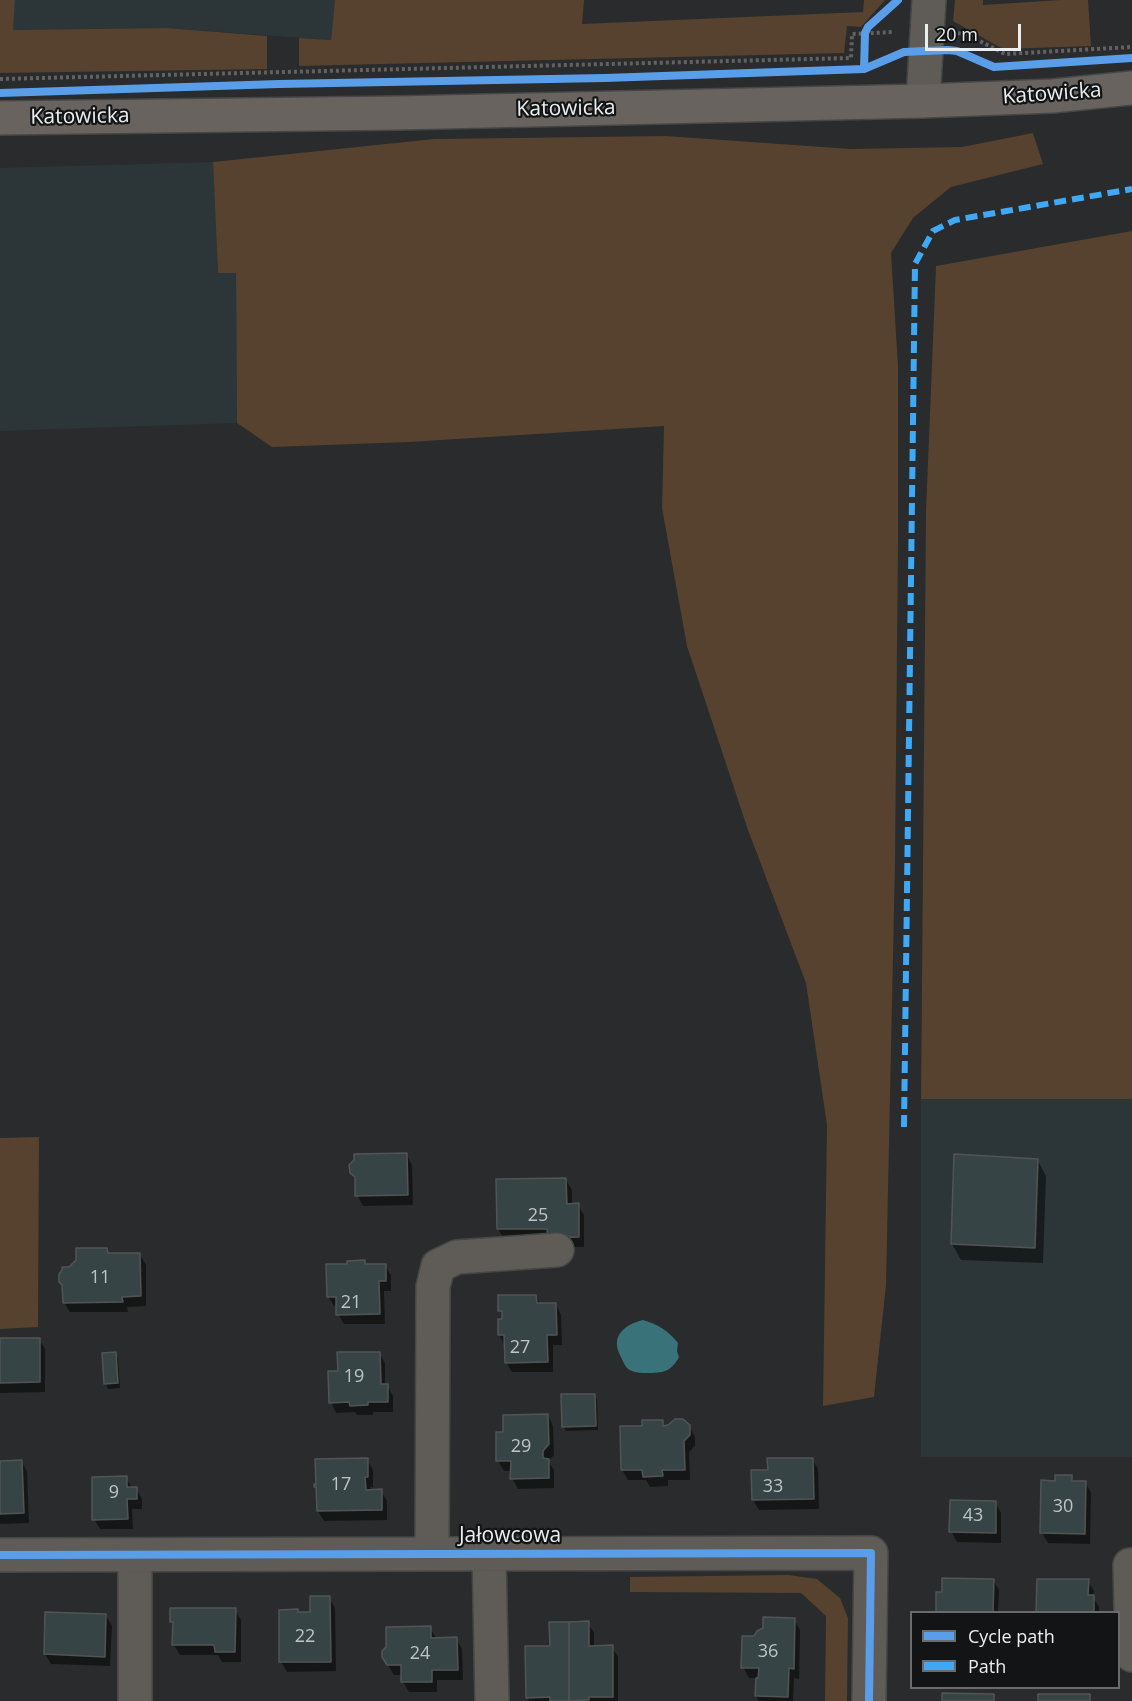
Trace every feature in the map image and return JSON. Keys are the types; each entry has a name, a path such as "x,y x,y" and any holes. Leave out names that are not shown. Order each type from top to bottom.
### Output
{"main road":[{"name":"Katowicka","path":"0,118 398,113 923,101 1053,96 1132,88"}],"street":[{"path":"923,101 929,0"},
{"path":"432,1554 433,1287 438,1266 457,1257 557,1250"},
{"name":"Jałowcowa","path":"0,1555 871,1553 869,1701"},
{"path":"489,1554 492,1701"},
{"path":"135,1555 135,1701"},
{"path":"1130,1565 1132,1655"}],"path":[{"path":"0,79 851,58 852,34 867,30 897,32"},
{"path":"865,45 867,30"},
{"path":"957,33 968,35 1005,54 1132,47"}],"shaded area":[{"path":"0,0 15,0 13,30 167,28 267,36 267,69 0,73"},
{"path":"15,0 335,0 331,40 167,28 12,30"},
{"path":"335,0 584,0 582,24 863,12 864,0 885,0 861,27 847,26 844,53 299,66 299,38 331,40"},
{"path":"955,0 983,0 983,5 1088,0 1091,46 1003,49 953,21"},
{"path":"1033,133 1043,164 951,187 913,218 891,253 898,366 898,544 895,862 886,1285 874,1397 823,1406 827,1125 806,983 748,830 687,646 662,508 664,426 409,442 272,447 237,423 236,273 218,273 213,162 434,139 666,136 851,149 962,147"},
{"path":"213,162 218,273 236,273 237,423 0,431 0,168"},
{"path":"1132,231 1132,1099 921,1099 926,511 936,266"},
{"path":"921,1099 1132,1099 1132,1457 921,1457"},
{"path":"39,1137 38,1327 0,1329 0,1138"},
{"path":"789,1575 817,1579 840,1598 848,1618 847,1701 825,1701 826,1616 801,1593 630,1592 630,1577"}],"water":[{"path":"643,1320 662,1328 678,1343 679,1357 666,1371 642,1373 628,1369 618,1350 617,1343 620,1333 630,1325"}],"building":[{"path":"407,1153 408,1195 355,1196 355,1177 350,1173 349,1165 354,1160 354,1154"},
{"path":"954,1154 1038,1159 1035,1248 951,1244"},
{"path":"566,1178 567,1204 579,1203 579,1237 548,1238 547,1229 497,1229 496,1179"},
{"path":"76,1248 107,1248 108,1253 140,1253 141,1296 122,1297 123,1302 63,1303 59,1274 62,1267 69,1267 76,1260"},
{"path":"365,1260 365,1264 386,1264 386,1281 379,1281 380,1314 336,1315 336,1297 327,1297 326,1264 347,1264 347,1261"},
{"path":"498,1295 536,1295 537,1303 556,1303 557,1335 547,1335 548,1362 505,1363 504,1335 498,1335 498,1319 502,1319 502,1311 498,1311"},
{"path":"0,1338 40,1338 40,1382 0,1383"},
{"path":"116,1352 118,1383 104,1384 102,1353"},
{"path":"337,1352 380,1352 381,1384 388,1384 388,1402 368,1402 368,1405 350,1406 349,1402 329,1403 328,1371 338,1371"},
{"path":"561,1394 595,1394 596,1426 562,1427"},
{"path":"548,1414 549,1444 543,1451 543,1458 549,1459 549,1478 510,1479 511,1461 496,1461 496,1432 503,1432 503,1415"},
{"path":"675,1419 683,1419 690,1425 690,1435 684,1441 685,1470 662,1470 663,1476 643,1477 642,1470 621,1470 620,1426 642,1426 642,1420 663,1420 663,1426"},
{"path":"368,1458 368,1477 365,1477 366,1490 382,1489 382,1510 317,1511 316,1487 314,1487 314,1484 316,1485 315,1459"},
{"path":"767,1458 813,1458 814,1499 752,1500 751,1470 768,1470"},
{"path":"22,1460 24,1513 0,1514 0,1461"},
{"path":"1055,1475 1072,1475 1072,1481 1086,1481 1085,1534 1040,1533 1041,1480 1055,1481"},
{"path":"127,1476 127,1487 137,1487 137,1499 127,1499 128,1519 92,1520 92,1477"},
{"path":"950,1500 996,1501 996,1533 949,1532"},
{"path":"942,1578 994,1579 993,1611 936,1611 936,1592 942,1592"},
{"path":"1037,1579 1089,1579 1088,1595 1094,1595 1094,1611 1036,1611"},
{"path":"310,1596 330,1596 331,1662 279,1662 279,1610 298,1609 298,1612 310,1612"},
{"path":"170,1608 236,1608 235,1652 215,1652 214,1645 172,1645 173,1622 170,1622"},
{"path":"45,1612 106,1614 105,1657 44,1654"},
{"path":"763,1617 795,1618 794,1669 789,1668 788,1697 755,1696 759,1668 741,1668 742,1636 754,1636 763,1628"},
{"path":"589,1621 589,1646 613,1645 613,1697 589,1697 589,1700 569,1701 569,1622"},
{"path":"549,1622 569,1622 569,1701 550,1701 550,1697 526,1698 525,1646 550,1646"},
{"path":"431,1626 431,1638 457,1637 458,1670 432,1670 432,1682 401,1682 401,1665 387,1665 382,1657 382,1651 386,1647 386,1627"},
{"path":"942,1693 994,1694 994,1701 942,1701"},
{"path":"1038,1694 1090,1694 1090,1701 1038,1701"}],"marked path":[{"path":"904,1127 915,264 933,231 955,220 1132,189"}],"cycle path":[{"path":"864,69 865,33 868,27 898,0"},
{"path":"0,93 279,84 605,78 864,69 904,52 948,50 957,51 994,67 1132,58"},
{"path":"0,1555 871,1553 869,1701"}]}
